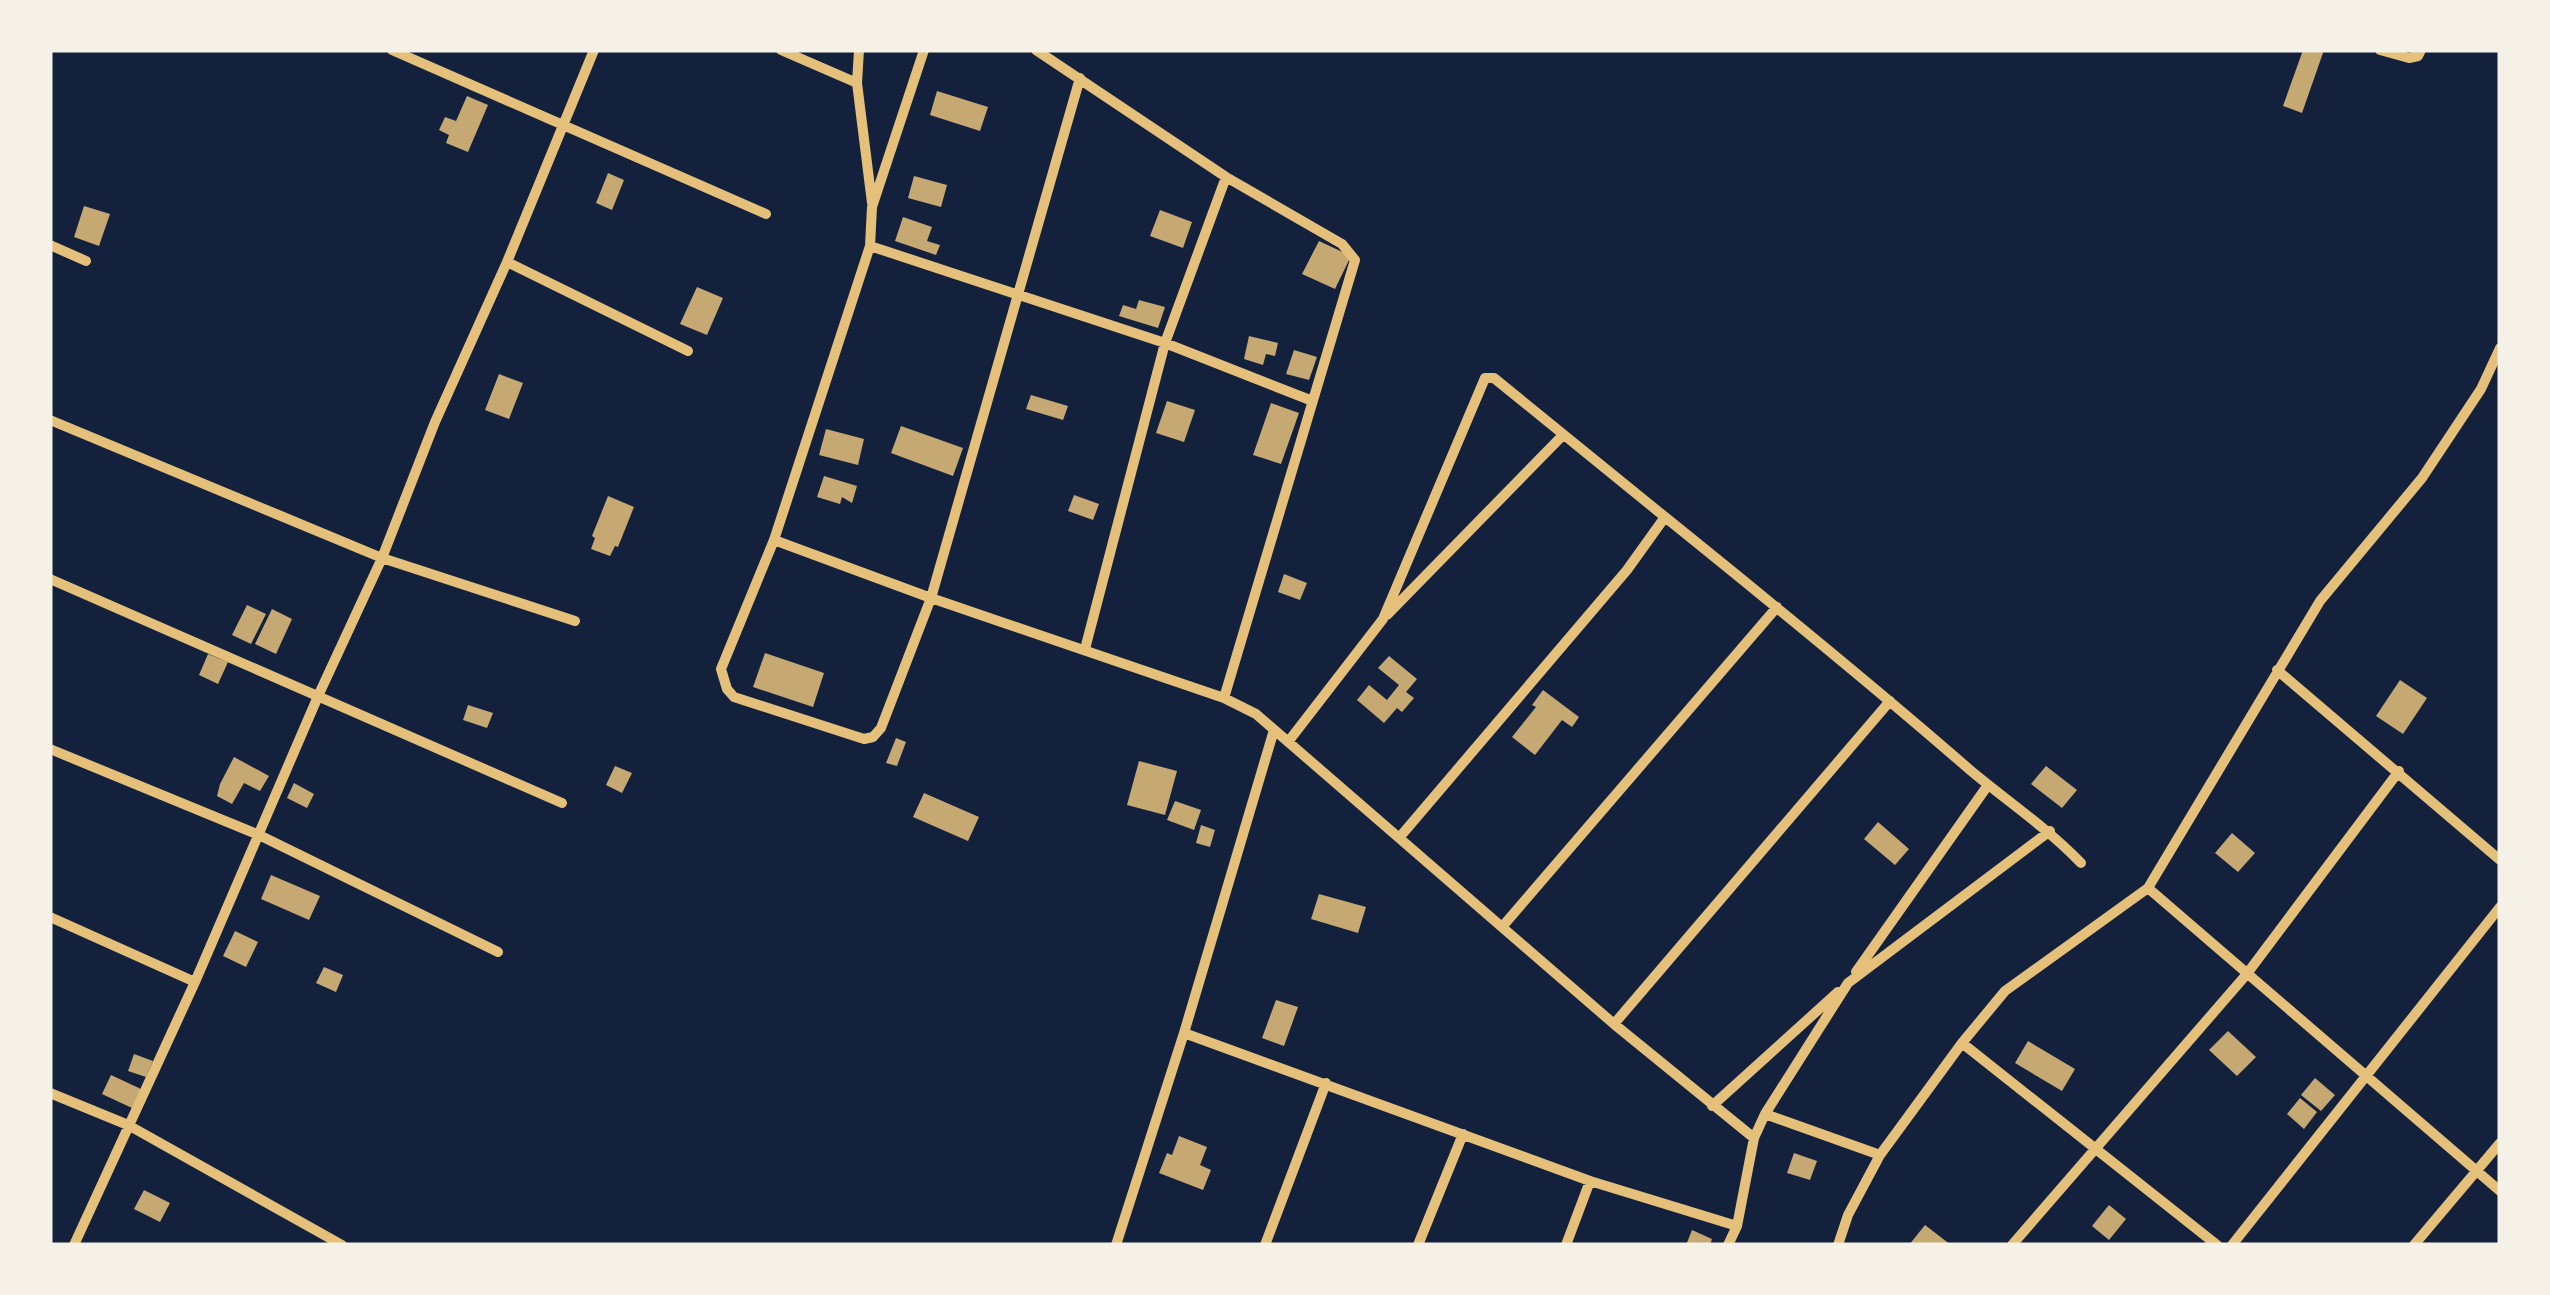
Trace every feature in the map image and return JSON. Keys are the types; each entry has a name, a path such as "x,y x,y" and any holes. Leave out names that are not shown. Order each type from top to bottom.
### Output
{"street":[{"path":"392,50 766,214"},
{"path":"74,1245 196,982 319,694 382,558 435,422 507,262 594,50"},
{"path":"781,50 857,82"},
{"path":"858,50 857,82 872,207 870,246 774,540 720,669 734,697 864,739 873,737 881,728 930,598 1080,78"},
{"path":"872,207 924,50"},
{"path":"1036,50 1226,177 1342,244 1354,260 1354,271 1310,400 1224,698"},
{"path":"2380,50 2409,58 2418,56 2421,50"},
{"path":"1084,649 1165,344 1226,177"},
{"path":"50,245 86,261"},
{"path":"870,246 1165,344 1310,400"},
{"path":"507,262 688,351"},
{"path":"1838,1245 1848,1214 1880,1155 1962,1043 2005,992 2148,888 2320,601 2422,478 2480,389 2500,348"},
{"path":"1383,619 1482,381 1494,378 1777,607 1988,785 2050,831 2080,862"},
{"path":"50,420 382,558 574,621"},
{"path":"1288,742 1383,619 1563,435"},
{"path":"1399,838 1627,570 1665,518"},
{"path":"774,540 930,598 1224,698 1256,714 1614,1024 1754,1138"},
{"path":"50,579 562,803"},
{"path":"1502,927 1777,607"},
{"path":"2277,670 2500,860"},
{"path":"1614,1024 1890,701"},
{"path":"1116,1245 1274,730"},
{"path":"50,749 259,835 498,952"},
{"path":"2012,1245 2246,975 2398,771"},
{"path":"1728,1245 1737,1226 1754,1138 1764,1114 1848,983 1988,785"},
{"path":"1712,1106 1848,983 2050,831"},
{"path":"2148,888 2500,1191"},
{"path":"2232,1245 2500,907"},
{"path":"50,917 196,982"},
{"path":"1184,1033 1590,1181 1737,1226"},
{"path":"1962,1043 2216,1245"},
{"path":"1266,1245 1326,1083"},
{"path":"50,1093 128,1126 342,1245"},
{"path":"1764,1114 1880,1155"},
{"path":"1418,1245 1463,1134"},
{"path":"2414,1245 2500,1143"},
{"path":"1566,1245 1590,1181"}],"building":[{"path":"2303,50 2324,50 2302,113 2283,106"},
{"path":"937,91 988,107 980,131 930,115"},
{"path":"467,96 488,105 468,152 446,143 449,135 439,130 445,117 456,121"},
{"path":"608,173 624,180 612,210 596,203"},
{"path":"914,176 947,185 941,207 908,198"},
{"path":"84,206 110,214 99,246 74,237"},
{"path":"1160,210 1192,222 1183,248 1150,236"},
{"path":"903,217 932,227 927,241 940,245 936,255 895,241"},
{"path":"1319,241 1351,256 1335,289 1302,274"},
{"path":"697,287 723,298 707,335 680,324"},
{"path":"1139,300 1165,307 1158,328 1119,316 1123,305 1136,309"},
{"path":"1249,336 1278,343 1275,356 1266,354 1263,365 1244,359"},
{"path":"1294,350 1317,357 1309,380 1286,374"},
{"path":"499,374 523,383 509,419 485,410"},
{"path":"1031,395 1068,406 1063,420 1026,409"},
{"path":"1167,401 1195,410 1184,442 1156,433"},
{"path":"1271,403 1299,413 1281,464 1253,455"},
{"path":"901,426 963,448 953,476 891,453"},
{"path":"826,429 864,439 858,465 819,455"},
{"path":"824,476 857,486 852,503 842,497 840,504 817,497"},
{"path":"1074,495 1099,504 1093,520 1068,511"},
{"path":"608,496 634,507 618,547 610,556 591,549 595,538 592,536"},
{"path":"1284,574 1307,583 1300,600 1278,592"},
{"path":"247,605 266,614 251,644 232,635"},
{"path":"272,609 292,619 276,654 255,644"},
{"path":"765,653 824,673 813,707 753,687"},
{"path":"208,654 228,662 218,684 199,675"},
{"path":"1389,656 1417,679 1406,692 1414,698 1402,712 1397,708 1384,723 1357,700 1369,685 1387,700 1399,685 1378,668"},
{"path":"2400,680 2427,698 2403,734 2376,716"},
{"path":"1543,690 1579,717 1572,727 1562,720 1535,755 1512,737 1536,707 1532,705"},
{"path":"468,705 493,713 487,728 463,720"},
{"path":"896,738 906,742 897,766 886,763"},
{"path":"234,757 269,776 260,791 244,783 232,804 217,796"},
{"path":"1139,761 1177,771 1165,815 1127,805"},
{"path":"615,766 632,773 622,793 606,785"},
{"path":"2046,766 2077,790 2062,808 2031,784"},
{"path":"294,783 314,794 307,808 287,798"},
{"path":"924,793 979,817 968,841 913,817"},
{"path":"1175,801 1201,810 1194,830 1167,820"},
{"path":"1878,822 1909,849 1895,865 1864,839"},
{"path":"1201,825 1215,830 1210,847 1196,843"},
{"path":"2232,833 2255,853 2238,872 2215,853"},
{"path":"271,875 320,896 309,920 261,899"},
{"path":"1319,894 1366,907 1358,933 1311,919"},
{"path":"235,931 258,942 246,967 223,956"},
{"path":"324,967 343,975 336,992 316,983"},
{"path":"1276,1000 1298,1007 1284,1046 1262,1038"},
{"path":"2228,1031 2256,1057 2237,1076 2209,1050"},
{"path":"2028,1041 2075,1069 2062,1091 2015,1063"},
{"path":"134,1054 153,1061 146,1077 128,1071"},
{"path":"111,1075 141,1089 132,1108 102,1094"},
{"path":"2315,1078 2335,1095 2321,1111 2301,1095"},
{"path":"2300,1098 2317,1112 2304,1129 2287,1114"},
{"path":"1179,1136 1207,1147 1200,1165 1211,1170 1203,1190 1159,1173"},
{"path":"1794,1153 1817,1161 1810,1180 1787,1173"},
{"path":"144,1190 170,1203 160,1222 134,1209"},
{"path":"2109,1205 2126,1219 2109,1240 2092,1226"},
{"path":"1925,1225 1951,1245 1909,1245"},
{"path":"1692,1230 1712,1239 1710,1245 1686,1245"}]}
